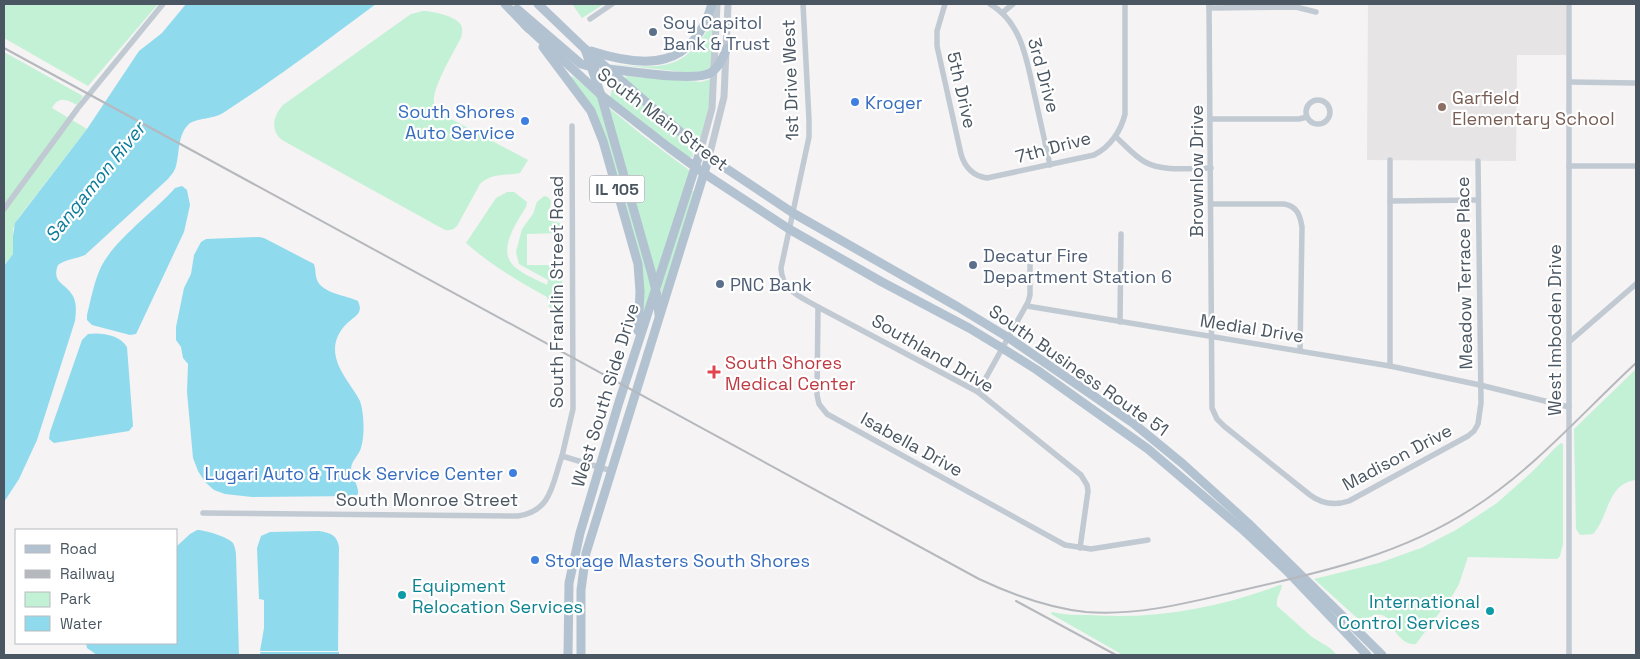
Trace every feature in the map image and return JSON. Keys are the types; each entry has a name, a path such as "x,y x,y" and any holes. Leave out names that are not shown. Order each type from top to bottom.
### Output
{"main road":[{"name":"IL 105","path":"505,4 525,25 591,111 603,141 639,272 640,316 628,376"},
{"path":"511,4 581,64 592,68 694,77 705,75 714,70 722,60 727,48"},
{"name":"IL 105","path":"538,4 585,48 601,95 656,288 658,325"},
{"path":"585,48 608,56 630,60 654,61 672,57 691,45 701,31 712,4"},
{"name":"South Main Street","path":"525,25 601,95 668,148 789,228"},
{"name":"South Main Street","path":"585,48 710,157 792,213"},
{"name":"West South Side Drive","path":"568,655 569,583 573,561 599,467 701,149"},
{"path":"705,174 710,157"},
{"name":"West South Side Drive","path":"581,655 581,590 584,564 705,174"},
{"name":"South Business Route 51","path":"792,213 1009,338 1133,423 1183,464 1248,523 1382,655"},
{"name":"South Business Route 51","path":"789,228 1002,348 1037,370 1148,449 1242,529 1286,570 1367,655"}],"street":[{"path":"4,209 78,108 163,4"},
{"path":"590,18 612,4"},
{"path":"701,149 712,108 717,4"},
{"path":"710,157 724,98 728,4"},
{"name":"1st Drive West","path":"792,213 806,153 809,129 803,4"},
{"name":"5th Drive","path":"946,4 937,31 938,50 961,154 968,168 979,176"},
{"name":"3rd Drive","path":"990,4 1002,13 1015,29 1026,56 1050,165"},
{"path":"1002,13 1013,4"},
{"name":"7th Drive","path":"979,176 987,178 998,177 1094,155 1103,150 1116,137 1125,114 1125,4"},
{"name":"West Imboden Drive","path":"1570,4 1568,342 1570,655"},
{"path":"1209,6 1296,7 1316,12"},
{"name":"Brownlow Drive","path":"1209,6 1211,337"},
{"path":"1570,82 1636,83"},
{"path":"1323,100 1329,106 1330,113 1324,123 1312,123 1307,117 1306,108 1311,102 1323,100"},
{"path":"1210,119 1300,119 1307,117"},
{"name":"South Franklin Street Road","path":"562,456 573,408 572,126"},
{"path":"1116,137 1139,159 1153,166 1161,168 1210,168"},
{"path":"1390,160 1390,366"},
{"name":"Meadow Terrace Place","path":"1478,160 1480,385"},
{"path":"1569,166 1636,166"},
{"path":"1390,201 1478,200"},
{"path":"1211,204 1284,204 1292,206 1298,211 1302,227 1300,351"},
{"name":"Southland Drive","path":"792,213 781,268 782,278 790,290 818,307 978,392 1076,470 1085,480 1088,499 1080,548"},
{"path":"1120,322 1121,234"},
{"path":"978,392 1027,306 1030,295 1030,251"},
{"path":"1568,342 1636,284"},
{"name":"Medial Drive","path":"1027,306 1390,366 1480,385 1569,407"},
{"name":"Isabella Drive","path":"818,307 817,395 818,404 823,411 1059,542 1091,550 1148,540"},
{"name":"Madison Drive","path":"1211,337 1211,404 1217,419 1310,495 1327,504 1349,501 1472,434 1477,428 1479,420 1480,385"},
{"path":"562,456 612,470"},
{"name":"South Monroe Street","path":"203,513 518,516 534,512 545,503 562,456"}],"shaded area":[{"name":"Garfield Elementary School","path":"1368,4 1566,4 1566,55 1517,55 1516,161 1367,160"}],"green space":[{"path":"4,4 158,4 88,86 4,38"},
{"path":"572,4 604,4 582,18"},
{"path":"423,11 438,13 454,19 462,28 461,38 436,89 434,104 436,108 440,113 528,160 520,173 494,176 480,184 457,226 450,230 445,230 282,140 274,127 275,118 283,105 411,14"},
{"path":"711,24 711,66 706,70 692,73 610,64 656,66 669,64 691,51"},
{"path":"4,52 83,96 77,105 70,101 60,100 52,108 87,129 19,217 13,229 13,254 4,266"},
{"path":"570,76 574,77 597,97 651,281 653,289 642,325 643,295 606,144"},
{"path":"626,76 701,82 711,79 709,105 700,141 697,141 625,80"},
{"path":"614,80 685,142 692,151 693,157 688,157 610,98"},
{"path":"608,107 690,171 657,278"},
{"path":"690,191 694,191 665,292 662,295 660,287"},
{"path":"507,192 514,192 527,202 510,237 507,254 510,261 520,271 547,285 548,280 519,264 516,252 522,229 533,214 537,202 544,196 548,197 551,201 549,218 551,221 560,223 561,233 527,234 527,265 558,265 558,258 562,258 562,313 549,307 547,297 495,266 466,243 496,198"},
{"path":"1636,369 1636,480 1626,482 1619,487 1593,534 1580,535 1576,529 1574,429"},
{"path":"1561,443 1563,444 1563,544 1560,556 1557,559 1468,557 1454,593 1416,644 1411,644 1402,639 1386,617 1382,615 1378,614 1365,619 1357,618 1314,579 1379,563 1421,548 1456,530 1497,503"},
{"path":"1282,585 1277,606 1312,637 1330,648 1337,655 1123,655 1051,614 1053,612 1070,615 1137,616 1161,614 1209,606"}],"water":[{"name":"Sangamon River","path":"186,4 376,4 282,73 223,113 190,123 183,132 175,168 168,179 85,255 64,261 58,265 56,276 74,299 76,308 75,321 37,440 19,479 4,502 4,266 13,254 15,223 87,129 139,51 162,33"},
{"path":"182,186 187,190 190,205 184,232 136,334 130,335 92,325 87,320 87,315 96,279 107,257 125,236 175,188"},
{"path":"259,237 314,264 317,280 324,288 335,294 358,301 359,312 340,333 336,340 335,349 344,377 360,401 362,412 362,443 351,468 358,490 358,494 355,496 252,497 225,494 214,490 205,482 193,458 187,392 188,364 183,358 181,347 176,340 176,327 184,288 191,274 194,255 201,242 206,239"},
{"path":"88,334 110,335 120,340 127,347 133,426 129,431 54,443 49,439 50,432 82,340"},
{"path":"197,530 222,536 233,543 236,554 239,655 97,655 87,648 86,644 178,644 178,545"},
{"path":"319,531 333,535 339,547 338,651 260,651 264,628 264,600 259,599 257,548 261,536 270,532"},
{"path":"260,652 339,652 339,655 261,655"}],"railway":[{"path":"4,48 979,579 1031,600 1072,610 1106,613 1126,612 1185,603 1362,560 1419,538 1473,508 1517,476 1636,363"},
{"path":"1016,601 1116,655"}],"place":[{"name":"Soy Capitol Bank & Trust","path":"653,32"},
{"name":"Kroger","path":"855,102"},
{"name":"Garfield Elementary School","path":"1442,107"},
{"name":"South Shores Auto Service","path":"525,121"},
{"name":"Decatur Fire Department Station 6","path":"973,265"},
{"name":"PNC Bank","path":"720,284"},
{"name":"South Shores Medical Center","path":"714,372"},
{"name":"Lugari Auto & Truck Service Center","path":"513,473"},
{"name":"Storage Masters South Shores","path":"535,560"},
{"name":"Equipment Relocation Services","path":"402,595"},
{"name":"International Control Services","path":"1490,611"}]}
